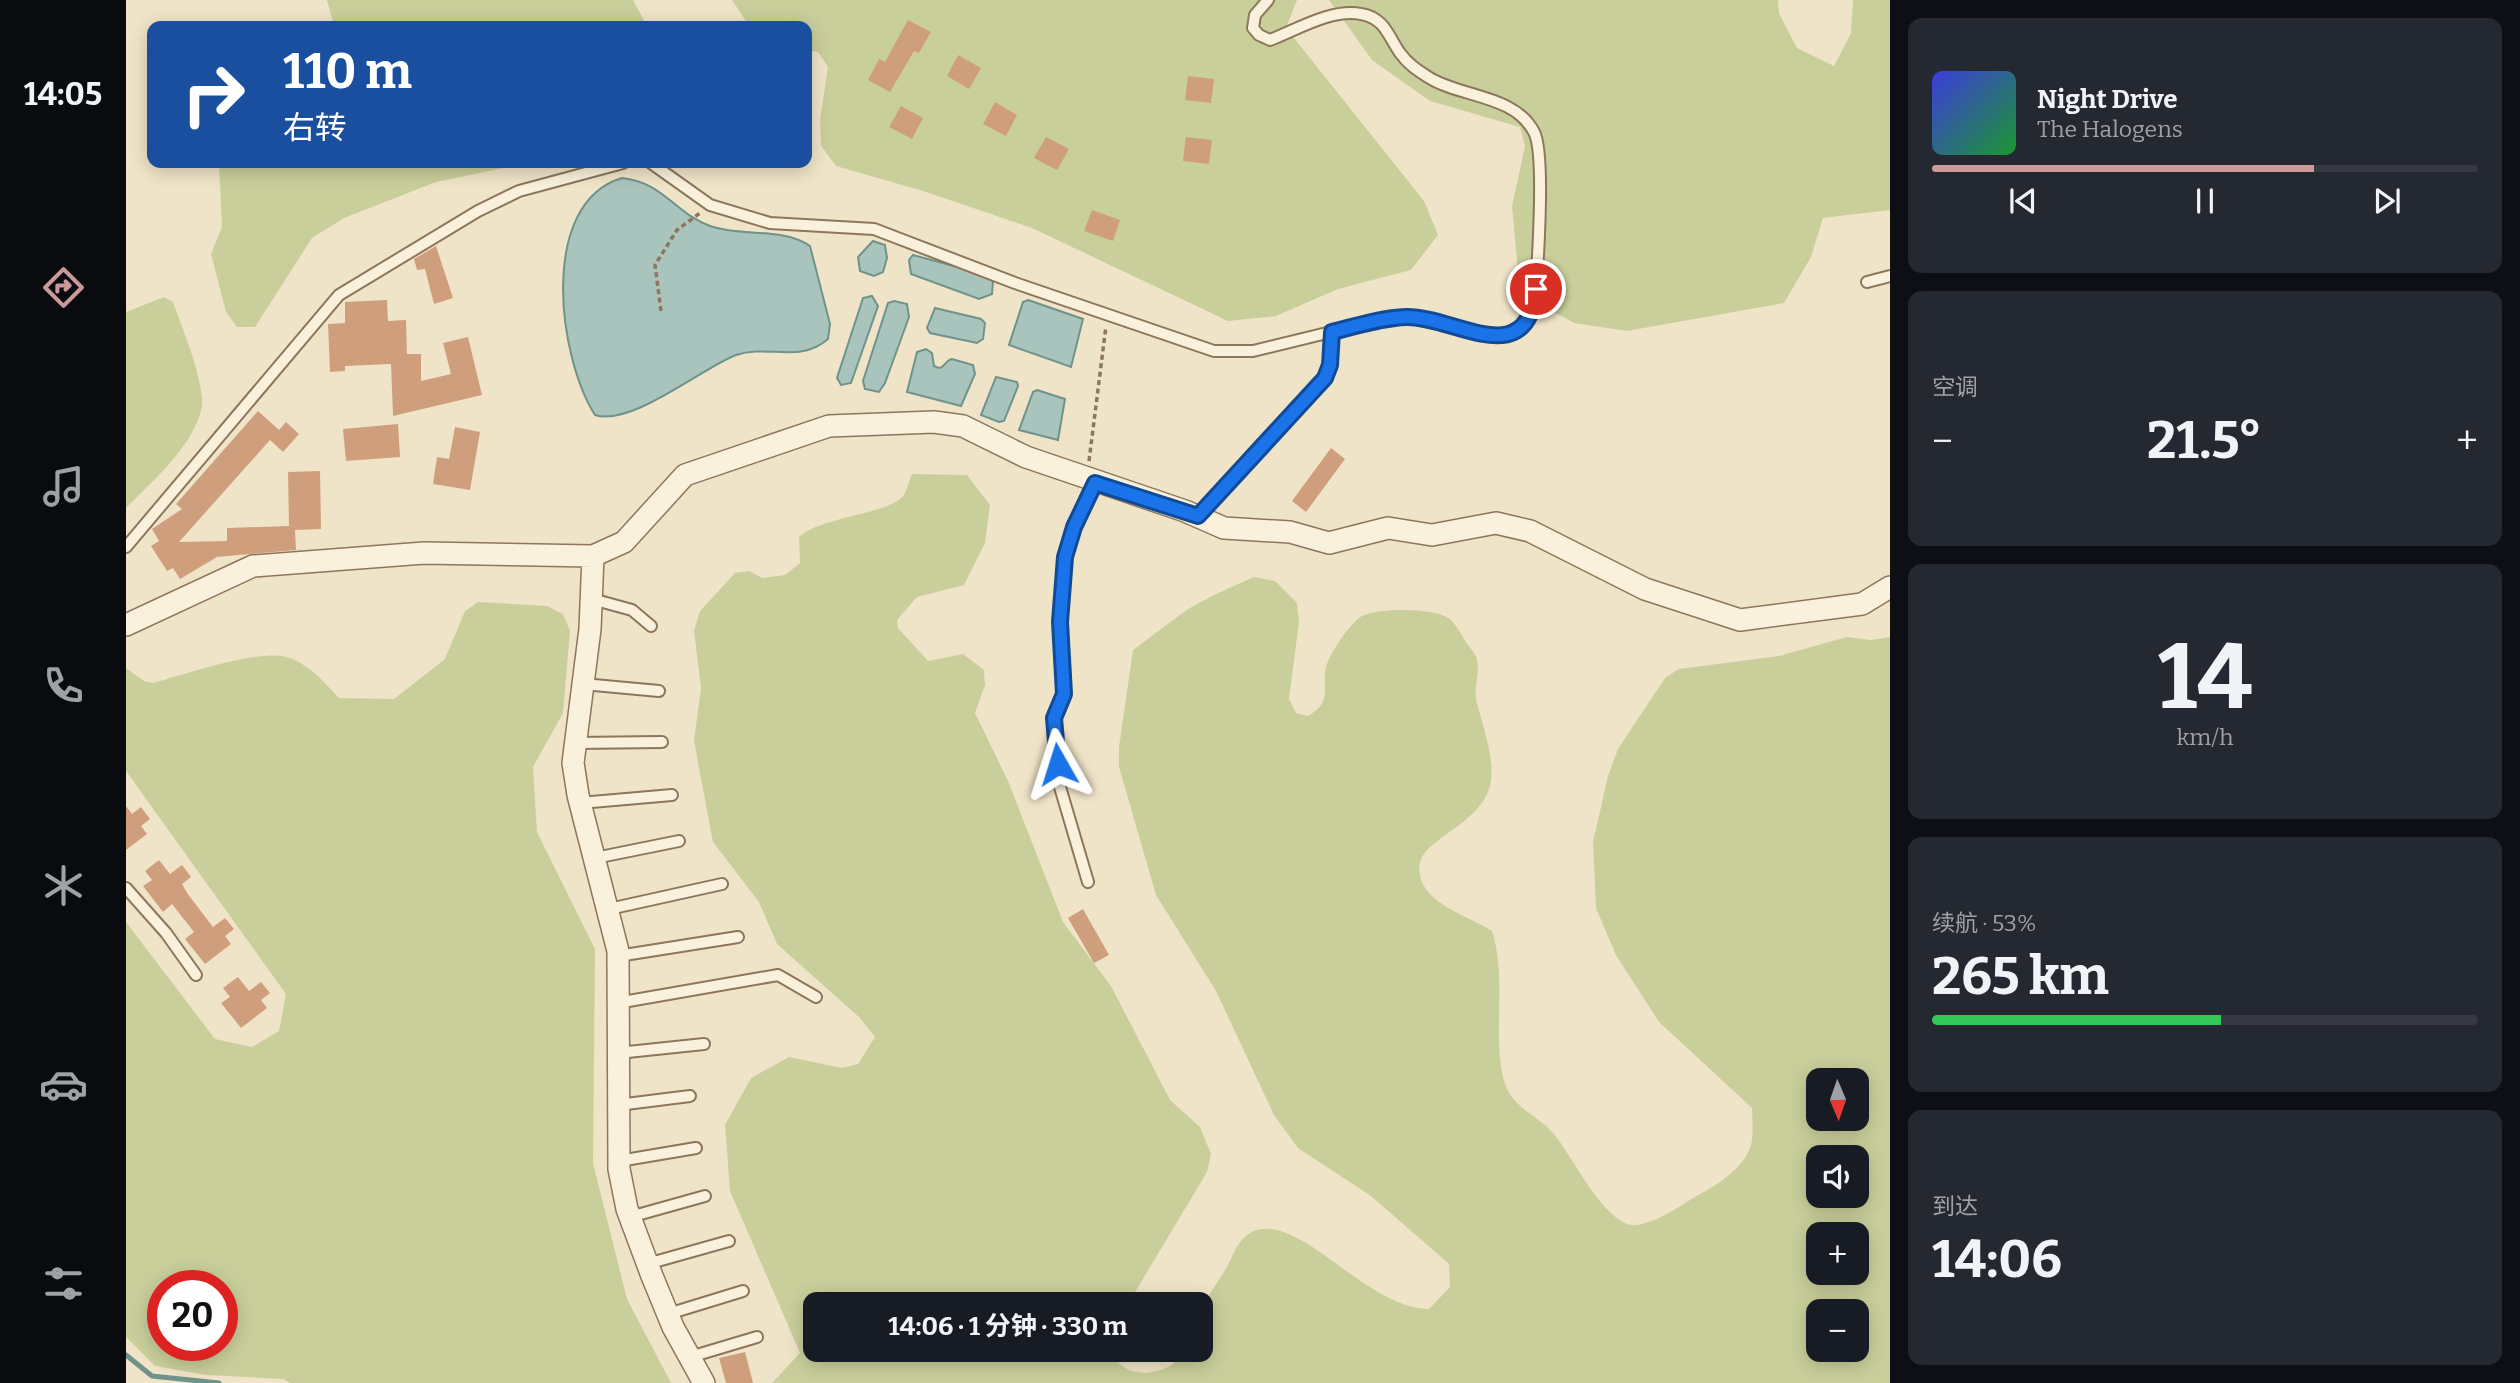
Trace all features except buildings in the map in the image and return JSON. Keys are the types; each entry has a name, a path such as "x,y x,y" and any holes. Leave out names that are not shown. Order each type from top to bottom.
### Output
{"street":[{"path":"126,625 253,566 424,553 593,556 624,542 685,475 829,426 934,422 963,426 1026,457 1198,516 1224,528 1290,532 1329,543 1388,528 1432,535 1496,523 1530,531 1645,589 1740,620 1862,604 1890,587"},
{"path":"593,556 592,599 573,763 580,803 609,909 618,956 619,1161 630,1217 668,1314 704,1383"}],"lane":[{"path":"658,168 710,205 770,223 874,229 1015,283 1214,351 1253,351 1407,317 1496,337 1512,334 1527,321 1534,308 1539,166 1536,134 1522,115 1498,102 1439,84 1410,65 1399,52 1388,29 1375,18 1351,13 1329,17 1269,40 1259,36 1254,28 1255,15 1268,0"},
{"path":"126,547 339,295 478,211 519,191 605,168"},
{"path":"1867,282 1890,276"},
{"path":"1198,516 1325,378 1330,365 1332,332"},
{"path":"1088,882 1060,788 1054,718 1064,694 1060,622 1065,557 1091,481"},
{"path":"592,599 632,610 651,626"},
{"path":"583,684 659,691"},
{"path":"575,743 662,742"},
{"path":"580,803 672,795"},
{"path":"595,858 679,841"},
{"path":"609,909 722,884"},
{"path":"126,888 166,933 196,975"},
{"path":"618,956 738,937"},
{"path":"617,1003 778,975 816,997"},
{"path":"618,1053 704,1044"},
{"path":"618,1105 690,1096"},
{"path":"619,1161 696,1148"},
{"path":"630,1217 705,1196"},
{"path":"648,1264 729,1241"},
{"path":"668,1314 743,1291"},
{"path":"690,1357 757,1337"}],"path":[{"path":"661,311 655,265 677,230 710,205"},
{"path":"1091,481 1107,314"}],"green space":[{"path":"327,0 633,0 644,21 333,21"},
{"path":"732,0 1297,0 1286,28 1424,201 1438,235 1411,270 1338,289 1276,316 1228,321 1032,228 923,191 836,166 821,146 820,120 828,67 818,52 812,51 812,21 746,21"},
{"path":"1329,0 1778,0 1779,13 1797,48 1834,66 1851,33 1853,0 1890,0 1890,210 1823,218 1811,257 1784,303 1627,331 1574,323 1520,293 1512,206 1525,146 1520,127 1430,101 1372,60"},
{"path":"219,168 504,168 436,182 344,218 312,238 255,327 237,327 226,312 211,254 222,227"},
{"path":"164,297 173,302 193,357 201,388 201,411 180,451 126,508 126,312"},
{"path":"912,474 967,475 990,505 985,543 964,585 917,597 897,620 898,628 928,661 963,654 984,670 985,685 975,713 1008,781 1063,922 1111,986 1170,1100 1200,1127 1211,1154 1207,1172 1135,1292 803,1292 803,1362 1119,1362 1135,1372 1146,1373 1158,1371 1175,1362 1213,1362 1211,1292 1245,1237 1263,1229 1281,1231 1300,1240 1384,1296 1407,1305 1429,1309 1450,1287 1449,1264 1371,1196 1298,1148 1274,1115 1216,991 1156,895 1119,767 1119,747 1133,650 1188,609 1254,577 1275,581 1297,603 1299,622 1289,699 1296,713 1308,716 1323,702 1325,671 1330,657 1346,631 1364,615 1409,610 1444,616 1453,622 1474,653 1478,665 1476,698 1490,755 1490,786 1475,811 1424,854 1420,863 1420,876 1433,897 1492,931 1499,970 1499,1048 1505,1084 1509,1092 1520,1106 1553,1133 1590,1188 1613,1215 1625,1223 1636,1225 1673,1210 1719,1183 1742,1162 1751,1145 1753,1131 1752,1108 1659,1022 1616,955 1596,908 1593,842 1608,776 1618,749 1666,677 1679,669 1779,656 1847,637 1871,640 1890,637 1890,1383 772,1383 800,1353 730,1191 725,1125 751,1078 789,1057 842,1068 858,1064 875,1037 860,1018 777,944 759,902 713,842 694,741 701,688 694,631 700,611 735,573 749,571 762,578 785,575 800,563 799,537 823,524 885,507 904,495"},
{"path":"478,602 547,606 563,614 570,631 563,713 533,767 537,832 595,949 593,1163 627,1299 671,1383 290,1383 283,1379 206,1375 155,1366 150,1361 238,1361 238,1270 147,1270 147,1358 126,1337 126,922 215,1039 252,1047 279,1031 286,994 126,771 126,668 144,681 153,683 223,663 261,656 278,656 304,665 339,698 394,699 445,659 465,611"}],"water":[{"path":"622,178 648,185 698,221 710,226 787,236 810,246 830,324 828,339 817,346 795,352 760,351 736,355 646,405 627,413 595,415 582,389 572,357 565,321 563,284 567,249 577,217 595,193"},
{"path":"873,241 885,245 887,258 883,272 874,276 860,271 858,257"},
{"path":"913,255 976,272 993,281 992,294 979,299 911,274 909,260"},
{"path":"872,296 878,306 851,383 841,385 837,378 863,298"},
{"path":"1028,300 1083,319 1071,367 1009,345 1023,302"},
{"path":"894,301 907,304 909,317 885,383 879,392 865,389 863,381 888,303"},
{"path":"935,308 981,319 985,323 983,339 977,343 930,333 927,328"},
{"path":"926,349 932,353 934,366 940,368 952,359 973,365 975,374 961,406 907,392 917,352"},
{"path":"996,377 1017,382 1018,386 1004,421 999,422 981,415"},
{"path":"1037,390 1065,399 1058,440 1019,430 1033,392"}],"waterway":[{"path":"126,1355 152,1376 219,1383"}],"route":[{"path":"1058,764 1054,718 1064,694 1060,622 1065,557 1074,527 1095,483 1198,516 1325,378 1330,365 1332,332 1376,321 1407,317 1496,337 1512,334 1527,321 1534,308 1536,289"}]}
